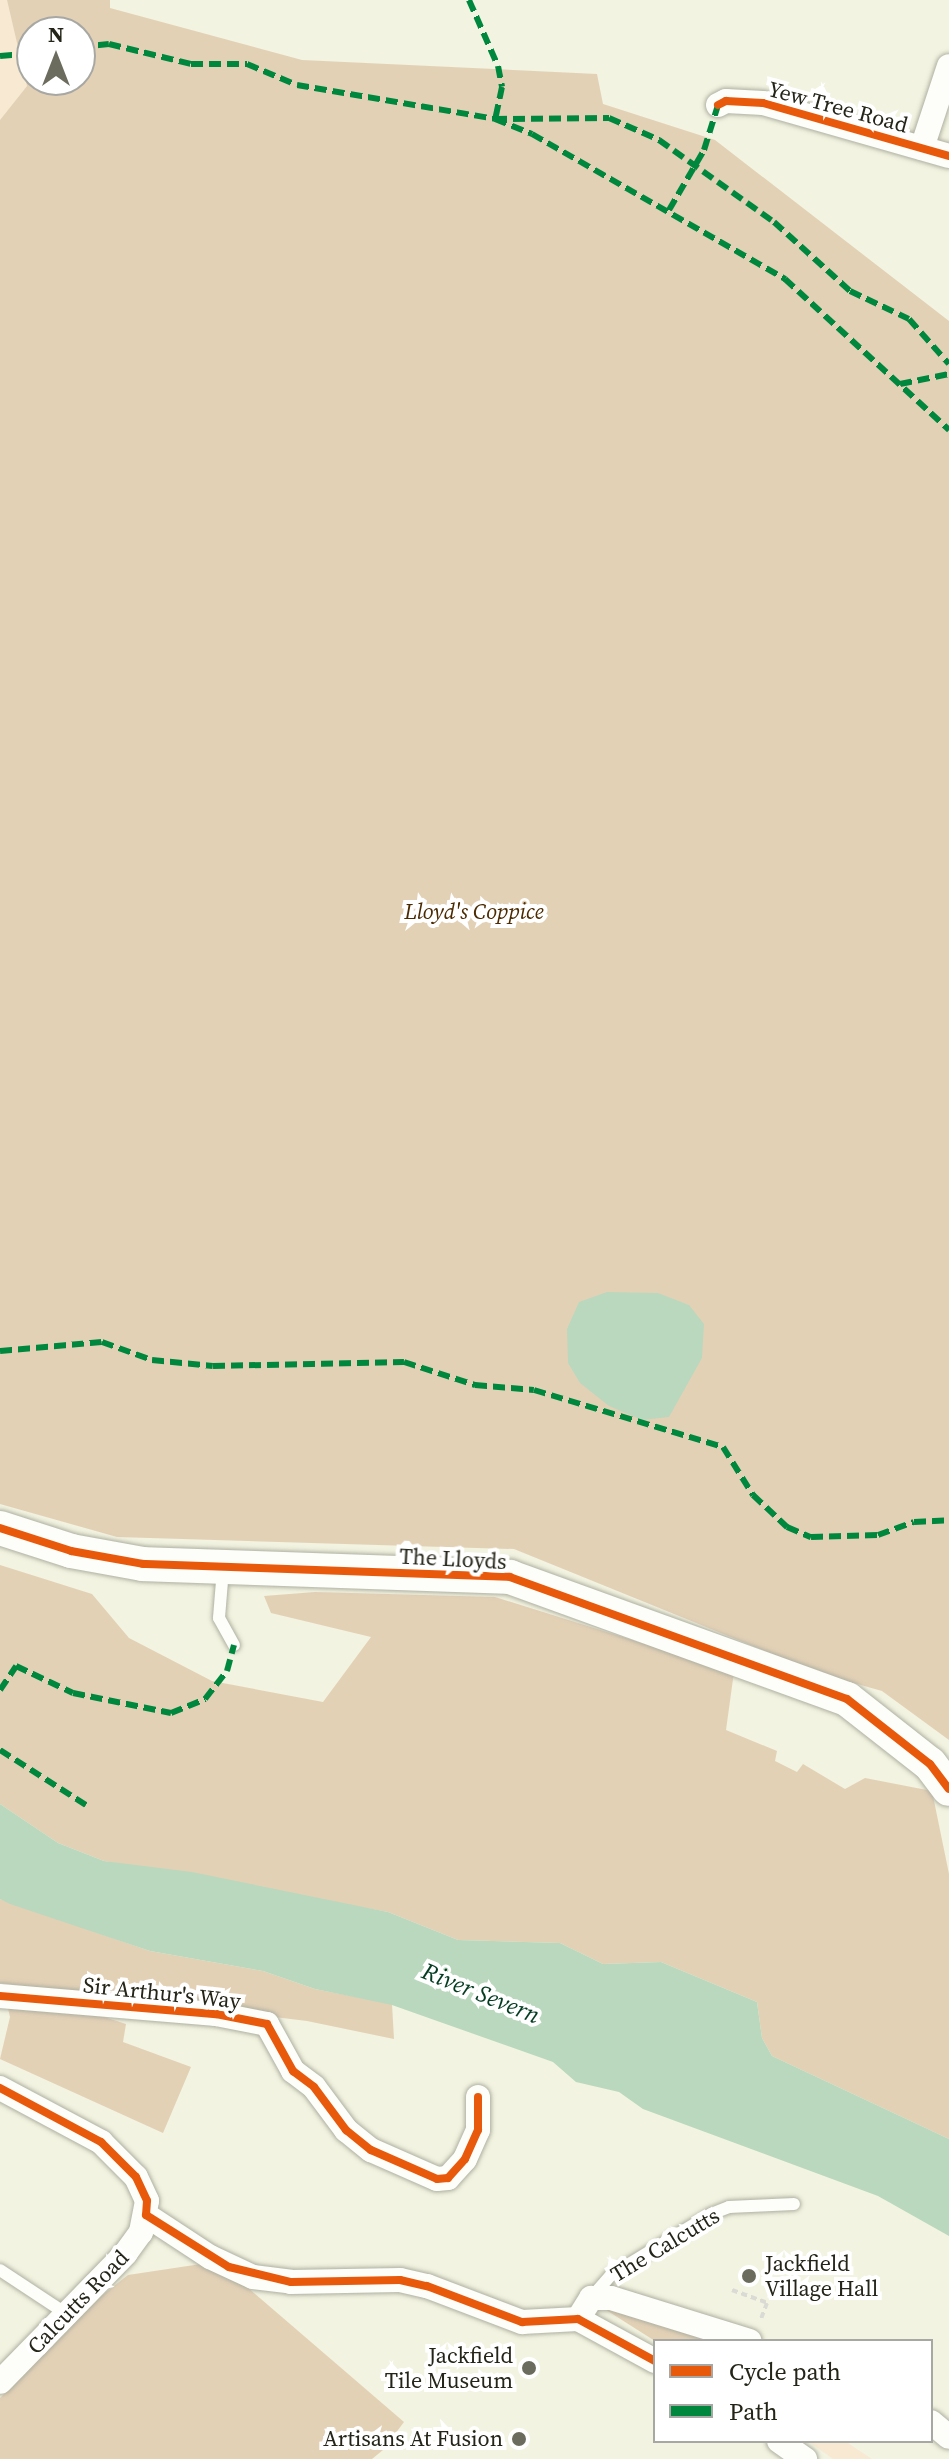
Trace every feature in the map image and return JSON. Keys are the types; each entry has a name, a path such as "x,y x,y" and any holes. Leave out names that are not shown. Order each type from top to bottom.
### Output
{"street":[{"name":"Yew Tree Road","path":"922,148 949,66"},
{"name":"Yew Tree Road","path":"718,105 763,103 949,156"},
{"name":"The Lloyds","path":"0,1528 71,1551 143,1564 510,1577 847,1699 930,1764 949,1789"},
{"name":"Sir Arthur's Way","path":"0,1996 216,2014 267,2024 293,2071 314,2087 346,2130 371,2150 437,2179 448,2178 465,2159 478,2130 478,2097"},
{"path":"0,2088 101,2142 136,2177 147,2201 146,2215 210,2257 253,2277 291,2282 400,2280 522,2322 578,2319 653,2360"},
{"name":"Calcutts Road","path":"0,2382 126,2253 146,2215"},
{"path":"578,2319 591,2298 642,2306 744,2339"},
{"path":"933,2424 949,2437"},
{"path":"782,2443 805,2459"}],"lane":[{"path":"223,1569 219,1618 234,1645"},
{"name":"The Calcutts","path":"591,2298 611,2275 711,2214 729,2207 794,2204"},
{"path":"0,2270 65,2313"}],"shaded area":[{"path":"0,0 7,0 16,39 16,96 19,96 0,120"},
{"path":"811,2443 848,2443 872,2459 833,2459"}],"green space":[{"name":"Lloyd's Coppice","path":"7,0 110,0 110,8 302,60 597,74 603,104 715,140 949,321 949,1740 882,1691 822,1674 514,1549 117,1537 0,1504 0,120 19,96 96,96 96,16 16,16 16,39"},
{"path":"0,1565 92,1594 129,1638 212,1681 323,1702 371,1637 271,1613 264,1596 315,1592 495,1597 734,1672 726,1730 777,1751 775,1761 797,1772 803,1764 845,1789 865,1778 932,1791 949,1874 949,2139 772,2056 762,2038 757,2002 661,1962 603,1964 560,1943 458,1940 388,1912 104,1861 58,1843 0,1804"},
{"path":"0,1899 150,1951 263,1971 315,1989 392,2004 394,2039 307,2021 0,1983"},
{"path":"7,2004 73,2007 126,2024 123,2042 191,2067 163,2133 0,2059 10,2017"},
{"path":"201,2264 247,2287 404,2422 383,2450 372,2459 0,2459 0,2398 100,2297 128,2275"},
{"path":"603,2308 720,2339 653,2339"}],"water":[{"path":"607,1292 658,1293 689,1305 704,1324 702,1358 669,1417 642,1420 609,1406 580,1383 568,1363 567,1329 579,1302"},
{"name":"River Severn","path":"0,1804 58,1843 104,1861 192,1872 388,1912 458,1940 560,1943 603,1964 661,1962 757,2002 762,2038 772,2056 949,2139 949,2236 878,2196 643,2109 619,2092 576,2082 553,2062 392,2005 315,1989 263,1971 150,1951 10,1904 0,1899"}],"marked path":[{"path":"469,0 498,66 502,87 495,119 609,118 659,140 774,222 850,291 909,319 949,364"},
{"path":"96,45 109,44 191,64 247,64 297,85 495,119 532,134 785,279 949,430"},
{"path":"0,56 16,54"},
{"path":"669,210 704,150 718,105"},
{"path":"900,384 949,374"},
{"path":"0,1351 102,1342 152,1360 213,1366 404,1362 475,1385 534,1390 723,1447 753,1495 787,1527 811,1537 878,1535 914,1522 949,1520"},
{"path":"0,1690 16,1666 73,1693 171,1713 205,1699 227,1671 234,1645"},
{"path":"0,1750 86,1805"}],"cycle path":[{"path":"718,105 726,101 763,103 949,156"},
{"path":"0,1528 71,1551 143,1564 510,1577 847,1699 930,1764 949,1789"},
{"path":"0,1996 216,2014 267,2024 293,2071 314,2087 346,2130 371,2150 437,2179 448,2178 465,2159 478,2130 478,2097"},
{"path":"0,2088 101,2142 136,2177 147,2201 146,2215 229,2267 291,2282 400,2280 427,2286 522,2322 578,2319 653,2360"}],"place":[{"name":"Jackfield Village Hall","path":"749,2276"},
{"name":"Jackfield Tile Museum","path":"529,2368"},
{"name":"Artisans At Fusion","path":"519,2439"}]}
